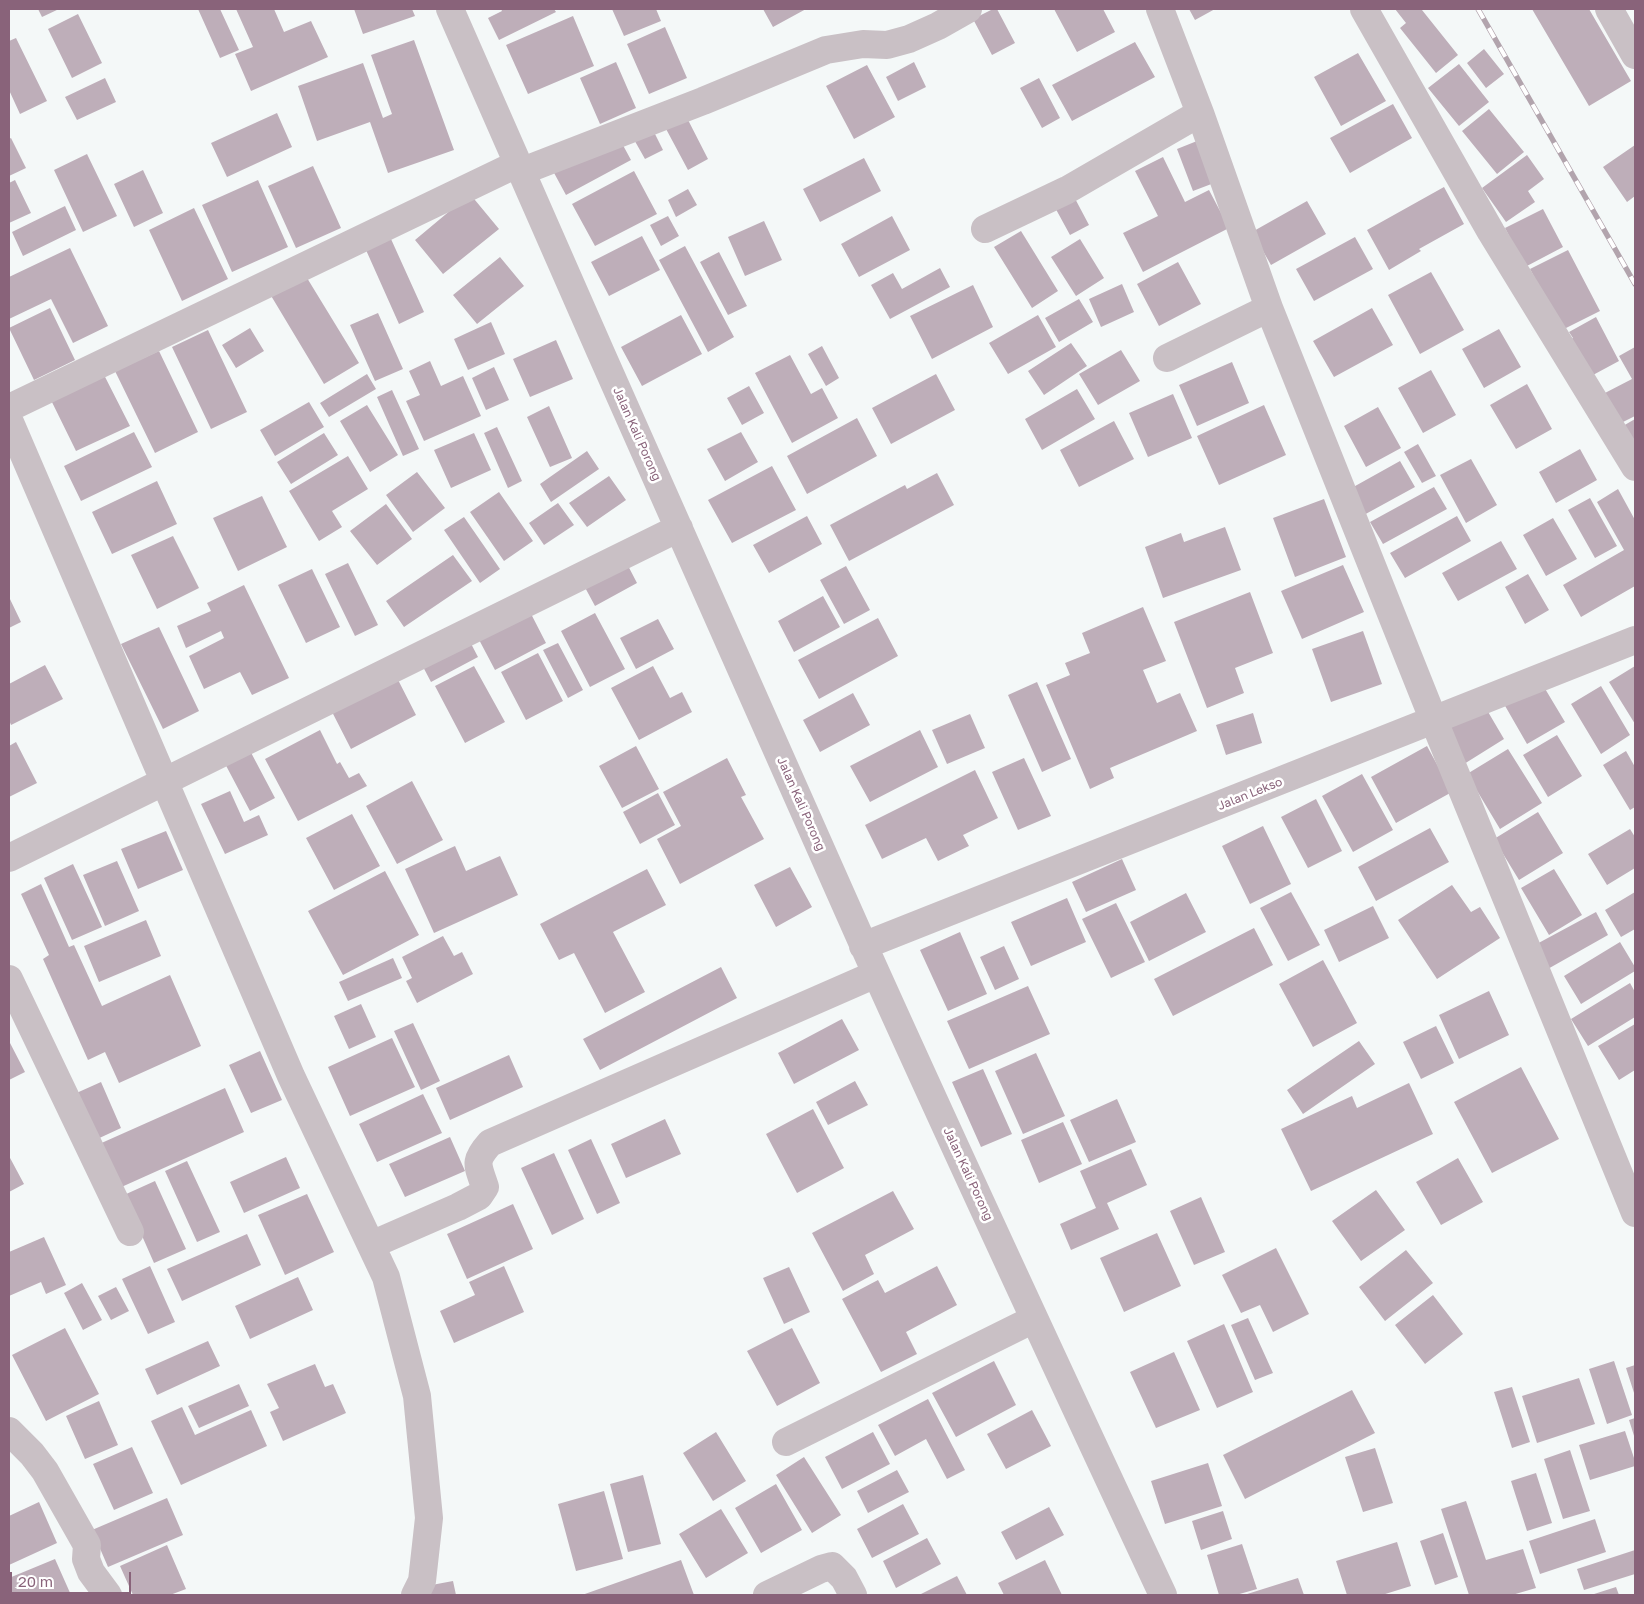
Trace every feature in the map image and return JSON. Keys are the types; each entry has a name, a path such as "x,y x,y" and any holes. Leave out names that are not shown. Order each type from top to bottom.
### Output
{"street":[{"name":"Jalan Kali Porong","path":"450,9 518,168 876,974 1163,1595"},
{"path":"9,408 518,168 703,101 826,50 863,44 887,45 909,39 938,26 968,9"},
{"path":"1160,9 1200,113 1269,308 1434,721 1635,1213"},
{"path":"1364,9 1491,232 1635,467"},
{"path":"1610,9 1635,55"},
{"path":"985,229 1067,190 1200,113"},
{"path":"1167,358 1269,308"},
{"path":"9,420 290,1076 386,1277 418,1396 429,1518 422,1581 415,1595"},
{"path":"9,858 679,528"},
{"name":"Jalan Lekso","path":"864,946 1635,640"},
{"path":"371,1245 479,1196 485,1188 478,1164 480,1154 490,1143 876,974"},
{"path":"9,979 130,1232"},
{"path":"786,1442 1034,1319"},
{"path":"9,1431 32,1454 45,1471 87,1545 86,1559 91,1572 108,1595"},
{"path":"767,1595 821,1569 832,1566 844,1578 853,1595"}],"building":[{"path":"38,9 59,9 42,17"},
{"path":"198,9 220,9 239,50 220,58"},
{"path":"236,9 274,9 284,32 311,21 328,57 251,91 235,54 253,47"},
{"path":"354,9 412,9 415,16 363,34"},
{"path":"501,9 554,9 556,12 499,40 488,18 502,11"},
{"path":"612,9 656,9 661,21 624,36"},
{"path":"763,9 806,9 773,27"},
{"path":"993,9 997,9 1015,43 992,55 973,19"},
{"path":"1054,9 1103,9 1115,32 1077,52"},
{"path":"1189,9 1215,9 1195,20"},
{"path":"1395,9 1424,9 1422,10 1458,55 1436,73 1400,28 1406,23"},
{"path":"1532,9 1589,9 1631,81 1589,106"},
{"path":"78,14 102,63 72,78 48,29"},
{"path":"573,16 594,66 528,94 506,45"},
{"path":"665,27 687,78 649,94 627,44"},
{"path":"16,38 47,101 20,114 9,90 9,41"},
{"path":"414,40 454,150 388,173 370,122 317,141 298,86 363,63 383,118 392,114 371,55"},
{"path":"1135,42 1155,77 1072,121 1052,85"},
{"path":"1484,49 1504,74 1486,88 1467,63"},
{"path":"1358,53 1386,101 1341,126 1314,77"},
{"path":"616,62 636,108 600,124 580,78"},
{"path":"914,62 926,87 898,101 886,77"},
{"path":"1459,64 1489,102 1459,126 1428,88"},
{"path":"867,65 895,117 854,139 826,86"},
{"path":"105,78 116,102 77,120 65,97"},
{"path":"1039,78 1060,118 1042,128 1020,88"},
{"path":"1393,104 1412,138 1350,173 1330,138"},
{"path":"1489,109 1524,152 1497,174 1462,131"},
{"path":"277,113 292,147 227,177 211,143"},
{"path":"686,116 708,159 688,170 665,127"},
{"path":"651,126 663,150 645,159 632,136"},
{"path":"618,136 631,160 566,195 553,171"},
{"path":"11,138 26,168 9,176 9,139"},
{"path":"1197,141 1214,183 1193,191 1177,149"},
{"path":"1635,145 1635,196 1627,202 1603,167"},
{"path":"87,154 117,216 83,232 54,170"},
{"path":"1527,155 1544,179 1528,191 1535,202 1506,222 1482,188"},
{"path":"1163,157 1185,202 1209,190 1229,228 1143,272 1123,233 1158,216 1135,171"},
{"path":"864,158 881,191 820,222 803,189"},
{"path":"313,166 341,228 296,248 268,186"},
{"path":"143,170 163,213 134,227 114,184"},
{"path":"634,171 657,214 595,246 572,204"},
{"path":"15,180 31,213 9,223 9,183"},
{"path":"258,180 288,247 232,272 202,205"},
{"path":"1444,187 1464,224 1419,249 1421,251 1389,270 1367,230"},
{"path":"688,189 697,205 676,217 668,200"},
{"path":"1071,191 1089,225 1070,235 1052,202"},
{"path":"470,194 499,229 443,274 415,240"},
{"path":"1307,201 1326,234 1271,265 1252,232"},
{"path":"65,206 76,230 23,256 12,232"},
{"path":"194,208 228,279 182,301 149,230"},
{"path":"1543,209 1563,247 1525,267 1505,228"},
{"path":"668,216 679,236 661,246 650,225"},
{"path":"892,216 910,250 859,277 841,244"},
{"path":"764,221 782,260 745,276 728,237"},
{"path":"1021,231 1058,291 1032,308 994,247"},
{"path":"642,236 660,270 609,296 591,262"},
{"path":"1355,237 1373,269 1314,301 1296,269"},
{"path":"391,239 424,312 399,324 366,250"},
{"path":"1080,239 1104,278 1076,296 1051,257"},
{"path":"685,246 734,337 708,352 659,260"},
{"path":"70,248 108,326 73,343 51,299 9,319 9,277"},
{"path":"1568,250 1600,311 1562,330 1530,269"},
{"path":"719,252 747,306 728,315 700,262"},
{"path":"500,257 524,286 477,324 453,295"},
{"path":"1178,262 1201,304 1159,326 1137,284"},
{"path":"940,268 950,287 890,319 871,285 893,273 902,289"},
{"path":"1431,272 1464,330 1420,354 1388,295"},
{"path":"304,273 359,363 324,384 270,294"},
{"path":"1122,284 1134,312 1101,327 1089,299"},
{"path":"973,285 993,327 932,359 910,316"},
{"path":"1079,299 1093,322 1059,342 1045,318"},
{"path":"50,308 75,360 34,380 9,328"},
{"path":"1372,308 1393,345 1334,377 1313,341"},
{"path":"378,313 403,369 375,381 350,325"},
{"path":"681,315 702,354 642,386 621,347"},
{"path":"1038,315 1056,347 1008,374 989,343"},
{"path":"1596,317 1619,361 1593,375 1564,343 1573,338 1569,332"},
{"path":"491,322 505,354 468,370 454,339"},
{"path":"250,328 264,351 236,368 222,345"},
{"path":"1499,329 1521,367 1484,388 1462,349"},
{"path":"208,330 247,412 211,429 172,347"},
{"path":"556,340 573,379 530,397 513,359"},
{"path":"1071,343 1087,366 1044,395 1028,371"},
{"path":"822,346 839,378 826,386 808,354"},
{"path":"1635,347 1635,416 1619,424 1603,394 1632,379 1619,356"},
{"path":"1121,350 1140,381 1098,405 1079,374"},
{"path":"159,351 198,432 155,453 115,371"},
{"path":"790,355 811,394 822,388 838,418 792,443 755,373"},
{"path":"430,361 441,386 463,376 481,416 424,441 406,401 420,395 409,371"},
{"path":"1232,362 1249,403 1197,426 1179,385"},
{"path":"494,367 509,400 486,410 472,378"},
{"path":"101,369 130,426 76,451 48,394"},
{"path":"1431,370 1456,415 1423,433 1398,388"},
{"path":"367,374 376,389 329,417 320,403"},
{"path":"936,374 955,410 891,444 872,408"},
{"path":"1527,384 1552,429 1516,449 1490,405"},
{"path":"749,386 764,413 742,425 727,398"},
{"path":"1077,389 1095,419 1042,450 1025,419"},
{"path":"392,390 419,449 403,456 377,397"},
{"path":"1173,394 1192,438 1148,457 1129,413"},
{"path":"309,402 324,427 275,456 260,430"},
{"path":"367,405 398,455 370,472 340,421"},
{"path":"1264,405 1286,455 1219,485 1197,436"},
{"path":"549,406 572,458 550,467 527,417"},
{"path":"1378,407 1401,448 1366,467 1344,426"},
{"path":"857,418 877,456 807,494 787,456"},
{"path":"1635,419 1635,448 1623,426"},
{"path":"1114,421 1134,459 1079,487 1060,450"},
{"path":"497,427 522,481 508,488 484,433"},
{"path":"134,432 152,467 81,501 64,466"},
{"path":"741,432 758,462 725,481 707,449"},
{"path":"324,433 338,455 291,484 277,462"},
{"path":"474,433 491,470 451,488 434,450"},
{"path":"1418,444 1436,476 1422,483 1404,452"},
{"path":"1580,449 1597,480 1556,503 1539,472"},
{"path":"587,451 599,469 551,502 540,484"},
{"path":"348,456 368,489 332,511 342,527 319,541 289,491"},
{"path":"1471,459 1497,505 1466,523 1440,475"},
{"path":"1400,461 1415,487 1362,516 1348,490"},
{"path":"772,466 796,510 732,543 708,500"},
{"path":"417,472 445,508 413,532 386,495"},
{"path":"937,473 954,505 849,561 830,525 905,485 907,489"},
{"path":"609,476 626,500 587,527 569,503"},
{"path":"157,481 177,524 112,554 92,512"},
{"path":"1434,487 1447,509 1383,544 1370,522"},
{"path":"1618,489 1635,520 1635,586 1581,617 1563,585 1624,550 1597,502"},
{"path":"499,492 533,541 504,561 470,512"},
{"path":"262,496 287,547 238,571 213,518"},
{"path":"1590,498 1617,546 1595,558 1568,510"},
{"path":"1324,499 1346,557 1295,577 1273,518"},
{"path":"558,503 574,525 544,545 529,523"},
{"path":"386,504 412,539 377,565 350,531"},
{"path":"807,516 822,544 769,573 753,545"},
{"path":"1457,516 1471,541 1405,578 1390,553"},
{"path":"464,517 500,569 480,583 444,530"},
{"path":"1553,518 1577,559 1546,576 1523,535"},
{"path":"1225,527 1241,570 1163,598 1145,547 1181,533 1184,542"},
{"path":"173,536 199,588 157,609 131,555"},
{"path":"1501,541 1517,569 1458,601 1442,573"},
{"path":"453,555 472,581 404,627 386,601"},
{"path":"624,558 637,583 595,606 581,580"},
{"path":"348,563 378,625 355,636 325,574"},
{"path":"1343,565 1364,612 1302,639 1281,591"},
{"path":"846,566 870,610 844,624 820,580"},
{"path":"312,569 340,627 306,643 278,585"},
{"path":"1528,574 1549,610 1525,624 1505,587"},
{"path":"244,585 289,678 252,695 240,672 204,689 189,656 224,638 221,631 186,648 177,626 211,611 207,603"},
{"path":"1250,592 1273,653 1235,668 1244,693 1207,708 1174,622"},
{"path":"823,596 840,627 794,652 778,621"},
{"path":"9,597 21,622 9,628"},
{"path":"1143,607 1166,661 1143,670 1157,703 1180,693 1197,731 1110,768 1114,778 1090,789 1046,685 1070,675 1065,663 1090,653 1082,633"},
{"path":"528,608 546,643 495,670 476,634"},
{"path":"595,613 625,669 590,687 561,631"},
{"path":"878,618 898,656 819,699 798,660"},
{"path":"658,619 674,649 636,669 620,638"},
{"path":"159,627 199,711 163,729 121,644"},
{"path":"1363,631 1382,684 1331,702 1312,649"},
{"path":"467,636 478,657 431,682 420,661"},
{"path":"558,643 583,690 568,698 543,650"},
{"path":"538,653 563,701 526,720 501,672"},
{"path":"45,665 63,699 11,725 9,720 9,684"},
{"path":"474,666 505,722 465,743 435,686"},
{"path":"653,666 670,698 682,692 692,712 639,740 611,688"},
{"path":"1635,666 1635,724 1609,682"},
{"path":"394,672 416,715 351,749 329,706"},
{"path":"1037,682 1071,759 1042,772 1008,695"},
{"path":"1541,682 1565,722 1527,744 1504,704"},
{"path":"1601,686 1630,735 1601,754 1571,704"},
{"path":"853,693 870,725 820,752 803,720"},
{"path":"1484,705 1504,739 1464,764 1443,730"},
{"path":"1253,713 1262,743 1226,755 1216,725"},
{"path":"970,714 985,748 947,764 932,730"},
{"path":"320,730 337,764 340,762 349,778 359,773 367,786 298,821 265,759"},
{"path":"920,730 938,767 870,802 850,766"},
{"path":"1557,735 1582,776 1548,797 1523,755"},
{"path":"16,742 37,783 9,797 9,746"},
{"path":"247,745 275,798 250,811 222,758"},
{"path":"636,746 659,789 622,808 599,766"},
{"path":"1427,746 1452,792 1396,823 1371,777"},
{"path":"1508,749 1542,803 1500,829 1467,774"},
{"path":"1626,751 1635,767 1635,807 1630,810 1603,765"},
{"path":"727,758 746,795 741,797 764,839 680,884 657,839 681,826 663,792"},
{"path":"1024,758 1051,816 1018,830 992,772"},
{"path":"975,770 998,818 963,835 969,846 938,861 926,838 882,859 865,825"},
{"path":"1362,774 1393,830 1353,852 1322,796"},
{"path":"412,781 443,840 397,864 366,806"},
{"path":"230,791 244,822 259,815 268,835 225,854 201,804"},
{"path":"658,793 675,825 640,844 623,812"},
{"path":"1316,799 1342,851 1308,868 1281,817"},
{"path":"1538,812 1563,853 1519,880 1494,839"},
{"path":"352,814 380,866 334,890 306,838"},
{"path":"1263,826 1291,884 1250,904 1222,846"},
{"path":"1430,828 1449,862 1376,901 1358,867"},
{"path":"1630,829 1635,837 1635,868 1607,885 1588,854"},
{"path":"166,831 183,870 138,889 121,849"},
{"path":"455,846 466,871 500,856 518,895 434,933 405,869"},
{"path":"1122,859 1136,890 1086,912 1072,882"},
{"path":"117,861 139,911 105,926 83,875"},
{"path":"73,864 102,927 72,940 44,878"},
{"path":"790,867 812,907 776,927 754,885"},
{"path":"647,869 666,905 613,932 645,992 605,1013 574,953 559,960 540,924"},
{"path":"1554,869 1582,915 1549,935 1521,888"},
{"path":"385,871 419,935 343,975 308,911"},
{"path":"41,884 69,947 74,945 102,1006 170,975 201,1046 119,1083 105,1052 88,1060 43,959 49,955 21,894"},
{"path":"1452,885 1471,912 1480,907 1500,938 1437,979 1398,920"},
{"path":"1291,892 1320,945 1288,961 1260,908"},
{"path":"1635,892 1635,929 1621,937 1605,910"},
{"path":"1186,893 1206,932 1149,961 1130,922"},
{"path":"1067,898 1086,942 1031,966 1011,922"},
{"path":"1116,903 1145,962 1111,978 1082,919"},
{"path":"1373,906 1389,938 1339,962 1324,930"},
{"path":"1596,912 1608,935 1546,970 1533,946"},
{"path":"146,920 161,956 99,982 84,946"},
{"path":"1254,928 1273,965 1173,1016 1154,979"},
{"path":"960,932 987,994 948,1011 920,950"},
{"path":"443,936 454,956 462,952 473,974 417,1003 406,981 412,978 402,957"},
{"path":"1620,942 1635,967 1635,971 1581,1004 1564,976"},
{"path":"1004,946 1019,979 995,990 980,957"},
{"path":"393,958 402,978 348,1001 339,982"},
{"path":"1323,960 1357,1023 1313,1047 1279,984"},
{"path":"721,967 737,998 600,1070 583,1039"},
{"path":"1630,983 1635,992 1635,1017 1588,1046 1571,1019"},
{"path":"1028,986 1050,1034 969,1069 947,1021"},
{"path":"1489,991 1509,1035 1459,1059 1439,1015"},
{"path":"361,1004 376,1037 349,1049 334,1016"},
{"path":"842,1019 859,1050 794,1084 778,1053"},
{"path":"413,1023 440,1081 421,1090 394,1031"},
{"path":"1635,1024 1635,1070 1619,1080 1598,1046"},
{"path":"1436,1026 1454,1063 1421,1079 1403,1042"},
{"path":"392,1038 415,1087 350,1116 328,1067"},
{"path":"9,1041 25,1072 9,1080"},
{"path":"1359,1041 1375,1064 1303,1114 1287,1090"},
{"path":"260,1051 282,1100 251,1113 229,1065"},
{"path":"1036,1053 1065,1116 1023,1134 995,1071"},
{"path":"509,1055 523,1087 450,1120 436,1088"},
{"path":"1521,1067 1559,1139 1492,1173 1454,1102"},
{"path":"983,1069 1012,1134 981,1147 952,1082"},
{"path":"855,1081 868,1105 828,1125 816,1102"},
{"path":"101,1082 121,1128 93,1141 72,1095"},
{"path":"1409,1083 1433,1134 1311,1191 1281,1129 1352,1096 1357,1108"},
{"path":"225,1088 244,1132 117,1189 97,1145"},
{"path":"423,1094 442,1133 377,1162 359,1124"},
{"path":"1117,1099 1136,1142 1089,1162 1070,1120"},
{"path":"813,1109 844,1168 797,1193 766,1134"},
{"path":"665,1119 681,1154 626,1178 611,1144"},
{"path":"1063,1122 1082,1164 1039,1183 1021,1140"},
{"path":"450,1137 465,1171 405,1197 389,1164"},
{"path":"591,1139 620,1203 597,1214 568,1150"},
{"path":"1131,1149 1147,1185 1107,1203 1119,1229 1071,1250 1060,1224 1096,1208 1080,1171"},
{"path":"554,1153 584,1219 552,1235 521,1168"},
{"path":"9,1156 24,1184 9,1192"},
{"path":"286,1157 300,1188 244,1213 230,1182"},
{"path":"1458,1158 1483,1202 1441,1225 1416,1182"},
{"path":"187,1161 220,1232 197,1242 165,1171"},
{"path":"155,1181 186,1249 154,1263 124,1195"},
{"path":"1376,1190 1405,1230 1361,1261 1332,1221"},
{"path":"893,1191 914,1229 865,1255 874,1274 843,1291 812,1233"},
{"path":"307,1194 334,1252 285,1275 258,1215"},
{"path":"1201,1197 1225,1252 1194,1265 1170,1211"},
{"path":"513,1204 533,1249 467,1279 447,1234"},
{"path":"1157,1233 1181,1286 1124,1312 1100,1258"},
{"path":"247,1234 261,1265 182,1301 167,1269"},
{"path":"44,1237 66,1285 46,1294 41,1282 9,1296 9,1252"},
{"path":"1276,1248 1309,1314 1273,1332 1260,1305 1241,1313 1222,1275"},
{"path":"1406,1250 1433,1283 1385,1321 1359,1287"},
{"path":"150,1266 175,1322 148,1334 122,1279"},
{"path":"504,1266 524,1312 454,1343 440,1311 475,1295 469,1282"},
{"path":"937,1266 957,1305 906,1332 917,1354 881,1372 842,1299 878,1280 885,1293"},
{"path":"789,1267 810,1312 784,1324 763,1278"},
{"path":"298,1277 313,1310 250,1339 235,1306"},
{"path":"82,1283 102,1320 83,1330 64,1293"},
{"path":"116,1287 129,1311 111,1320 98,1296"},
{"path":"1433,1295 1463,1334 1425,1364 1395,1325"},
{"path":"1248,1318 1273,1373 1255,1380 1231,1325"},
{"path":"1224,1324 1253,1392 1217,1408 1187,1341"},
{"path":"65,1328 99,1394 46,1421 12,1355"},
{"path":"792,1328 820,1383 777,1406 747,1351"},
{"path":"208,1341 220,1366 157,1395 145,1369"},
{"path":"1174,1352 1200,1410 1156,1428 1130,1372"},
{"path":"994,1361 1016,1405 956,1437 932,1393"},
{"path":"1614,1361 1632,1415 1607,1424 1589,1369"},
{"path":"315,1364 325,1387 333,1384 346,1413 283,1441 270,1412 279,1408 267,1384"},
{"path":"1635,1365 1635,1396 1626,1368"},
{"path":"1579,1378 1595,1424 1537,1443 1522,1396"},
{"path":"239,1384 249,1406 199,1428 188,1406"},
{"path":"1512,1387 1530,1442 1512,1448 1494,1392"},
{"path":"1352,1390 1375,1433 1245,1499 1223,1455"},
{"path":"928,1399 965,1470 947,1479 926,1439 895,1456 878,1425"},
{"path":"99,1401 118,1445 85,1459 66,1416"},
{"path":"182,1407 195,1435 251,1410 267,1446 181,1485 151,1421"},
{"path":"1032,1410 1051,1446 1006,1469 987,1434"},
{"path":"1635,1418 1635,1439 1629,1420"},
{"path":"1625,1431 1635,1466 1590,1480 1579,1445"},
{"path":"716,1432 746,1481 713,1501 683,1453"},
{"path":"873,1432 890,1464 842,1489 825,1457"},
{"path":"132,1447 153,1493 114,1510 93,1464"},
{"path":"1375,1448 1393,1503 1363,1512 1345,1457"},
{"path":"1570,1450 1590,1511 1563,1519 1544,1459"},
{"path":"804,1457 841,1515 812,1533 776,1475"},
{"path":"1208,1463 1222,1506 1165,1524 1151,1481"},
{"path":"897,1470 909,1492 868,1513 857,1491"},
{"path":"1536,1473 1552,1523 1527,1531 1511,1481"},
{"path":"643,1475 661,1544 628,1552 610,1484"},
{"path":"776,1484 802,1530 761,1553 735,1508"},
{"path":"604,1491 623,1559 576,1571 558,1504"},
{"path":"167,1498 183,1535 108,1567 92,1530"},
{"path":"1466,1501 1486,1560 1523,1549 1536,1588 1512,1595 1469,1595 1441,1509"},
{"path":"39,1502 57,1543 9,1565 9,1516"},
{"path":"903,1504 919,1534 872,1558 857,1529"},
{"path":"1049,1507 1064,1535 1016,1560 1001,1532"},
{"path":"721,1509 748,1553 706,1578 679,1534"},
{"path":"1223,1511 1232,1539 1201,1550 1192,1521"},
{"path":"1595,1519 1606,1552 1540,1574 1529,1541"},
{"path":"1443,1533 1458,1577 1435,1585 1420,1541"},
{"path":"927,1538 941,1564 896,1588 883,1561"},
{"path":"1397,1542 1411,1586 1382,1595 1347,1595 1336,1561"},
{"path":"1242,1544 1257,1589 1236,1595 1219,1595 1207,1555"},
{"path":"167,1545 186,1589 170,1595 133,1595 120,1566"},
{"path":"1635,1550 1635,1574 1584,1590 1577,1569"},
{"path":"55,1559 71,1595 9,1595 9,1578"},
{"path":"681,1560 694,1595 582,1595"},
{"path":"1045,1560 1062,1595 1004,1595 998,1583"},
{"path":"957,1576 967,1595 919,1595"},
{"path":"1298,1578 1304,1595 1244,1595"},
{"path":"453,1581 456,1595 423,1595 421,1587"},
{"path":"1616,1587 1619,1595 1591,1595"}],"railway":[{"path":"1478,9 1635,284"}]}
